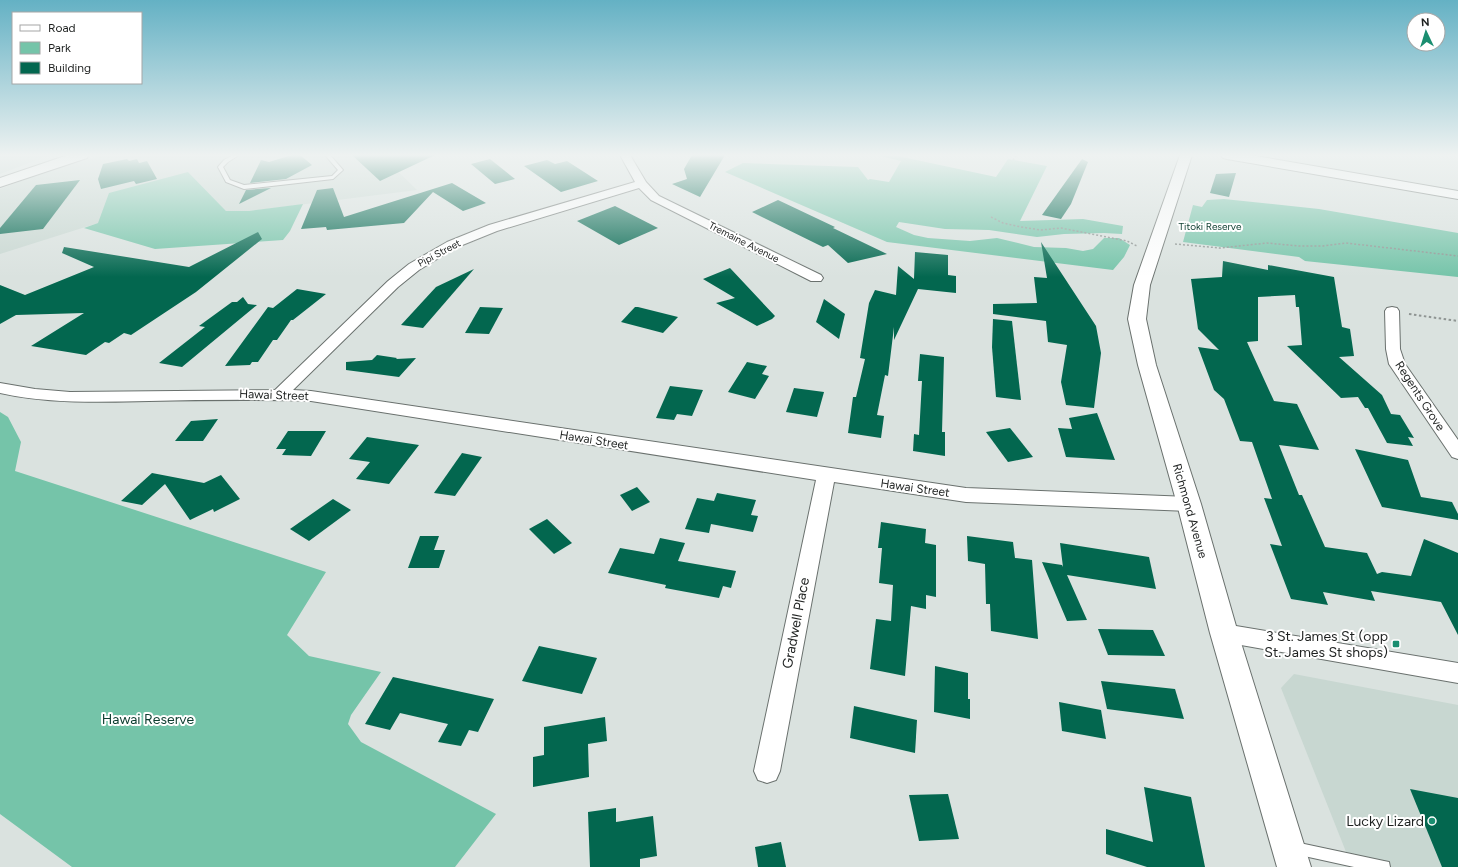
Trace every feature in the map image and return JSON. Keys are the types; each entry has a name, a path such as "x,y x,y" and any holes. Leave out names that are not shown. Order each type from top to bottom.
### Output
{"street":[{"name":"Pipi Street","path":"279,395 392,284 414,266 451,245 493,228 602,195"},
{"name":"Tremaine Avenue","path":"652,195 816,278"},
{"name":"Richmond Avenue","path":"1172,195 1142,285 1137,319 1147,365 1189,504 1224,632 1292,857"},
{"name":"Regents Grove","path":"1392,311 1393,349 1397,364 1458,453"},
{"name":"Hawai Street","path":"0,388 21,394 79,397 242,394 311,396 966,495 1189,504"},
{"name":"Gradwell Place","path":"767,771 826,475"},
{"path":"1224,632 1253,639 1458,673"}],"lane":[{"path":"1292,857 1384,867"}],"path":[{"path":"990,217 999,222 1021,228 1041,230 1061,228 1127,241 1132,245 1140,246"},
{"path":"1172,244 1220,248 1259,243 1299,246 1323,246 1346,243 1458,256"},
{"path":"1392,311 1458,322"}],"shaded area":[{"path":"0,195 147,195 98,223 0,254"},
{"path":"211,195 373,195 249,211 226,211"},
{"path":"1294,674 1458,705 1458,867 1352,867 1281,688"}],"green space":[{"path":"108,195 211,195 226,211 249,211 303,204 290,231 283,240 155,249 84,228 98,223"},
{"path":"779,195 1033,195 1020,221 1083,219 1123,226 1122,234 1064,234 1037,237 989,230 945,229 899,222 896,227 914,235 928,238 970,241 997,238 1034,247 1066,248 1083,251 1093,249 1104,238 1119,238 1130,245 1124,257 1113,270 887,242"},
{"name":"Titoki Reserve","path":"1224,199 1319,209 1458,233 1458,277 1305,261 1299,257 1183,242 1193,205 1202,207 1207,200"},
{"name":"Hawai Reserve","path":"0,412 8,417 21,442 15,471 326,572 287,635 309,656 381,672 351,715 348,724 361,742 496,814 455,867 72,867 0,814"}],"building":[{"path":"27,195 68,195 43,229 0,234 0,228"},
{"path":"243,195 256,195 239,204"},
{"path":"315,195 336,195 344,217 412,195 430,195 404,223 327,230 326,227 301,229"},
{"path":"438,195 473,195 486,203 463,211"},
{"path":"1056,195 1074,195 1071,204 1061,219 1042,215"},
{"path":"778,200 887,254 848,263 828,245 823,247 752,212"},
{"path":"615,206 658,228 619,245 577,221"},
{"path":"258,232 262,239 196,292 131,335 124,333 109,343 105,342 86,355 31,346 84,313 16,315 0,324 0,285 25,295 94,267 62,253 64,247 189,267"},
{"path":"1041,242 1096,326 1101,353 1094,408 1066,405 1061,382 1067,345 1048,342 1046,321 993,314 993,304 1037,303 1034,277 1047,278"},
{"path":"915,252 948,255 948,275 956,276 956,293 918,289 894,340 894,327 888,376 885,375 877,415 884,416 881,438 848,433 853,397 856,397 865,359 860,358 869,303 875,290 896,295 898,266 914,279"},
{"path":"1223,261 1268,270 1268,265 1334,277 1342,327 1350,329 1354,356 1339,357 1382,395 1391,414 1400,415 1414,438 1408,437 1413,446 1387,443 1368,408 1365,408 1358,397 1341,398 1287,346 1302,345 1299,307 1296,307 1295,295 1258,297 1258,341 1247,342 1274,401 1297,404 1319,450 1279,445 1299,495 1302,495 1325,547 1367,553 1377,574 1382,572 1411,576 1424,539 1458,553 1458,635 1441,602 1371,591 1375,601 1323,592 1328,605 1291,599 1270,544 1282,546 1264,498 1272,499 1252,442 1240,441 1224,399 1214,390 1198,347 1219,350 1198,329 1191,279 1222,277"},
{"path":"730,268 775,316 772,319 757,326 716,303 735,298 703,279"},
{"path":"474,269 423,328 401,325 436,287"},
{"path":"297,289 326,294 291,320 277,340 273,340 258,362 252,362 250,365 225,366 268,307 273,308"},
{"path":"243,297 248,304 257,305 182,367 159,363 205,327 199,326 232,302 237,302"},
{"path":"824,299 845,314 839,339 816,322"},
{"path":"480,307 503,308 489,334 465,333"},
{"path":"635,307 678,317 663,333 621,322"},
{"path":"993,319 1012,321 1021,400 996,397 992,347"},
{"path":"920,354 944,357 942,432 945,432 945,456 913,451 914,434 919,435 922,381 918,381"},
{"path":"377,355 397,358 396,359 416,358 399,377 346,370 346,362 372,360"},
{"path":"747,362 767,366 762,374 769,376 755,399 728,392"},
{"path":"670,386 703,390 692,416 677,414 674,420 656,418"},
{"path":"794,388 824,392 817,417 786,412"},
{"path":"1097,413 1115,460 1066,457 1058,428 1072,429 1069,418"},
{"path":"218,419 203,441 175,441 191,421"},
{"path":"1010,428 1033,457 1008,462 986,432"},
{"path":"288,431 326,431 311,456 282,455 286,449 276,449"},
{"path":"367,437 419,445 389,484 356,479 370,462 349,459"},
{"path":"1355,449 1408,460 1421,497 1452,502 1458,514 1458,520 1382,507"},
{"path":"462,453 482,457 455,496 434,493"},
{"path":"152,473 204,483 221,475 240,499 214,512 213,509 190,520 165,484 142,505 121,501"},
{"path":"637,487 650,502 632,511 620,495"},
{"path":"717,493 756,500 751,515 758,516 753,532 711,524 709,533 685,529 697,498 714,501"},
{"path":"333,499 351,510 309,541 290,529"},
{"path":"547,519 572,543 554,554 529,529"},
{"path":"881,522 926,529 925,543 936,545 936,597 926,595 926,609 911,606 905,676 870,669 876,619 891,621 893,585 879,583 882,548 878,548"},
{"path":"420,536 439,536 434,550 445,550 439,568 408,568"},
{"path":"967,536 1013,542 1015,558 1032,560 1038,639 991,631 990,604 986,604 985,564 968,561"},
{"path":"660,538 685,543 678,561 736,571 731,588 723,586 719,598 665,588 666,585 608,573 620,548 654,554"},
{"path":"1060,543 1149,557 1156,589 1067,575 1087,620 1067,621 1042,562 1062,565 1063,567"},
{"path":"1098,629 1153,630 1165,656 1108,655"},
{"path":"539,646 597,658 582,694 522,681"},
{"path":"935,666 968,673 970,719 934,712"},
{"path":"393,677 494,699 478,732 469,730 461,746 438,742 448,724 400,713 390,730 365,724"},
{"path":"1101,681 1175,689 1184,719 1107,709"},
{"path":"1059,702 1101,710 1106,739 1062,731"},
{"path":"854,706 917,720 915,753 850,738"},
{"path":"605,717 607,741 588,744 589,777 533,787 533,757 544,755 544,727"},
{"path":"1144,787 1191,797 1205,867 1147,867 1106,854 1106,829 1153,842"},
{"path":"1410,789 1458,798 1458,867 1442,867"},
{"path":"948,794 959,839 919,841 909,795"},
{"path":"616,808 616,822 653,816 657,856 640,859 640,867 590,867 588,812"},
{"path":"781,842 786,867 758,867 755,847"}],"place":[{"name":"3 St. James St (opp St. James St shops)","path":"1396,644"},
{"name":"Lucky Lizard","path":"1432,821"}]}
